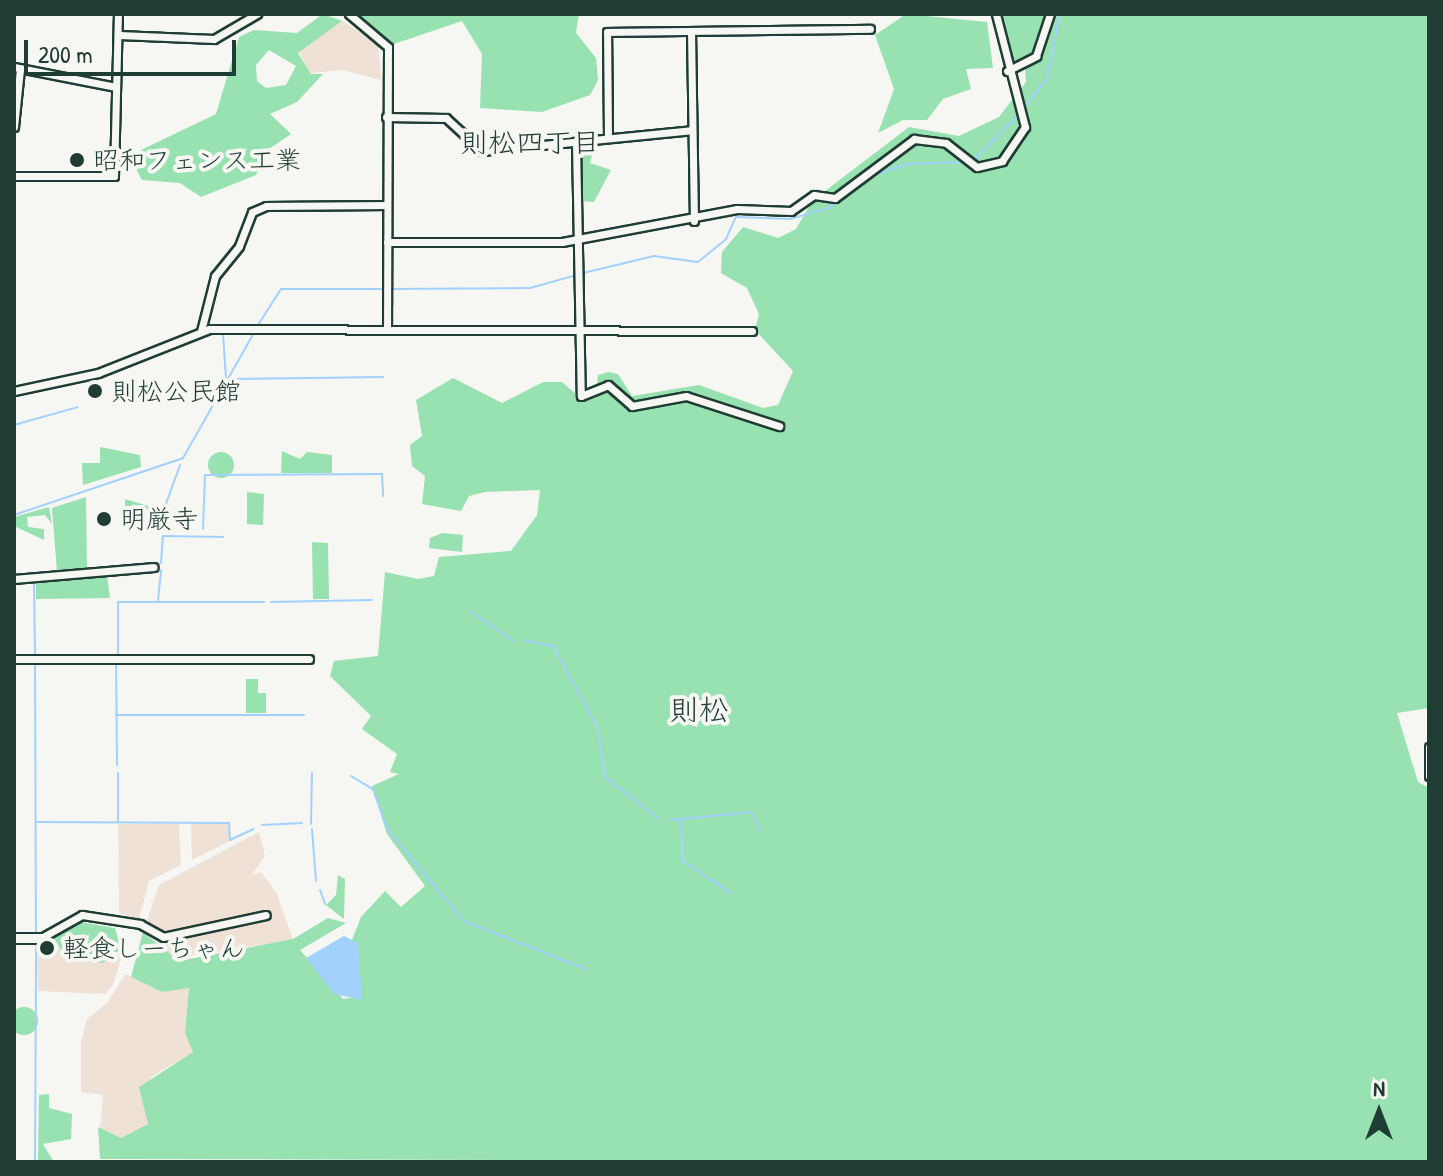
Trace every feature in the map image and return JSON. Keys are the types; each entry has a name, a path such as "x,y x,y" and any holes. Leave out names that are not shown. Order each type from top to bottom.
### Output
{"street":[{"path":"14,176 113,178 118,14"},
{"path":"349,14 387,43 387,330"},
{"path":"387,242 575,239 694,221 737,209 791,211 814,195 835,198 914,139 946,143 977,167 1002,161 1025,127 1007,71 996,14"},
{"path":"1007,71 1036,56 1050,14"},
{"path":"119,35 214,39 250,15"},
{"path":"608,137 607,32 870,29"},
{"path":"691,31 694,221"},
{"path":"14,127 17,68 116,87"},
{"path":"386,117 446,118 482,151 576,144 608,137 691,130"},
{"path":"576,144 575,239 581,396 608,385 632,406 686,396 779,426"},
{"path":"201,331 215,276 239,246 252,212 269,206 387,205"},
{"path":"14,391 98,373 201,331 752,331"},
{"path":"14,579 153,567"},
{"path":"14,659 309,659"},
{"path":"1429,747 1429,776"},
{"path":"14,938 36,938 74,916 140,924 163,937 266,915"}],"shaded area":[{"path":"342,21 378,43 381,80 343,70 310,73 298,50"},
{"path":"191,823 228,823 230,841 192,860"},
{"path":"118,824 179,824 181,865 149,881 139,919 119,913"},
{"path":"259,832 265,856 252,875 261,872 277,894 293,940 168,959 159,940 143,932 159,885"},
{"path":"57,943 69,960 123,953 113,985 105,994 38,991 37,944"},
{"path":"125,974 162,992 189,987 185,1033 194,1052 151,1077 148,1124 121,1138 100,1129 103,1095 81,1092 81,1042 87,1019 108,1002"}],"green space":[{"path":"323,14 342,21 298,53 311,74 323,74 297,102 270,114 291,134 269,149 256,175 201,197 180,183 142,180 132,161 137,152 216,114 239,37 254,30 297,33","holes":["269,50 296,66 286,85 266,88 257,81 256,65"]},
{"path":"356,14 579,14 576,33 596,58 598,80 590,95 542,112 480,108 482,54 462,21 394,44"},
{"path":"906,14 987,22 993,68 966,69 971,89 943,99 927,120 903,120 878,133 894,89 875,35"},
{"path":"997,14 1429,14 1429,708 1397,713 1418,782 1429,788 1429,1162 100,1159 98,1127 121,1138 148,1124 139,1087 193,1052 185,1033 189,988 162,992 131,977 143,932 179,961 293,939 328,918 346,923 300,950 343,999 356,997 352,940 361,917 385,891 401,907 425,886 387,834 372,786 399,774 390,772 397,754 362,729 371,716 330,676 334,661 378,656 385,572 418,579 434,576 439,557 511,551 537,515 540,490 485,492 469,496 461,511 422,504 425,476 412,466 410,445 422,436 416,400 453,378 502,403 543,382 562,382 578,396 596,394 598,375 608,372 618,374 632,396 699,385 763,408 778,405 793,371 755,330 759,314 747,288 721,273 722,252 743,227 778,238 796,229 812,201 909,127 959,136 999,117 1026,82 1025,67 1004,69"},
{"path":"595,144 590,163 611,170 594,202 577,201 578,145"},
{"path":"100,447 140,455 141,467 83,485 82,463 100,463"},
{"path":"282,451 300,459 307,452 332,455 332,473 281,473"},
{"path":"221,452 230,456 234,465 230,474 221,478 212,474 208,465 212,456"},
{"path":"247,492 264,494 263,525 247,524"},
{"path":"86,497 87,570 57,572 52,508"},
{"path":"125,499 148,506 148,513 136,514 135,527 125,526"},
{"path":"49,507 52,524 45,515 27,517 28,527 44,529 44,540 14,526 14,517"},
{"path":"442,533 463,535 462,552 429,548 430,538"},
{"path":"312,542 328,543 329,599 313,599"},
{"path":"107,575 110,598 36,599 36,581"},
{"path":"246,679 258,679 258,693 266,693 266,713 246,713"},
{"path":"338,875 345,879 344,919 326,905 336,895"},
{"path":"80,922 115,928 122,953 112,951 103,963 68,960 53,937"},
{"path":"24,1007 34,1011 38,1021 34,1031 24,1035 14,1031 10,1021 14,1011"},
{"path":"49,1094 49,1108 72,1114 71,1139 43,1144 54,1162 38,1162 39,1095"}],"water":[{"path":"344,936 358,943 362,1000 334,994 306,958"}],"waterway":[{"path":"1024,107 1047,79 1060,14"},
{"path":"972,162 1018,115"},
{"path":"583,273 654,256 698,262 726,239 736,217 790,219 829,208 874,175 907,164 966,162"},
{"path":"390,289 530,288 577,275"},
{"path":"258,325 281,289 383,289"},
{"path":"14,515 183,458 255,331"},
{"path":"223,334 226,378"},
{"path":"232,379 383,377"},
{"path":"14,425 78,407"},
{"path":"158,526 180,465"},
{"path":"203,529 205,475 382,474 383,496"},
{"path":"161,563 163,536 223,537"},
{"path":"158,600 161,570"},
{"path":"34,582 35,656"},
{"path":"271,602 372,600"},
{"path":"118,656 118,602 264,602"},
{"path":"470,611 513,641"},
{"path":"524,640 553,646 598,729 605,777 659,819"},
{"path":"116,663 117,765"},
{"path":"35,664 36,933"},
{"path":"116,715 304,715"},
{"path":"118,773 118,821"},
{"path":"311,824 312,773"},
{"path":"351,776 373,789 387,829 464,921 586,969"},
{"path":"671,820 751,812 761,831"},
{"path":"681,820 683,861 731,893"},
{"path":"37,822 229,823 230,840 254,829"},
{"path":"262,825 302,823"},
{"path":"312,829 316,881"},
{"path":"320,890 325,904"},
{"path":"35,1162 36,943"}],"place":[{"name":"昭和フェンス工業","path":"77,160"},
{"name":"則松公民館","path":"95,391"},
{"name":"明厳寺","path":"104,519"},
{"name":"軽食しーちゃん","path":"47,948"}],"district":[{"name":"則松四丁目","path":"530,142"},
{"name":"則松","path":"699,709"}]}
